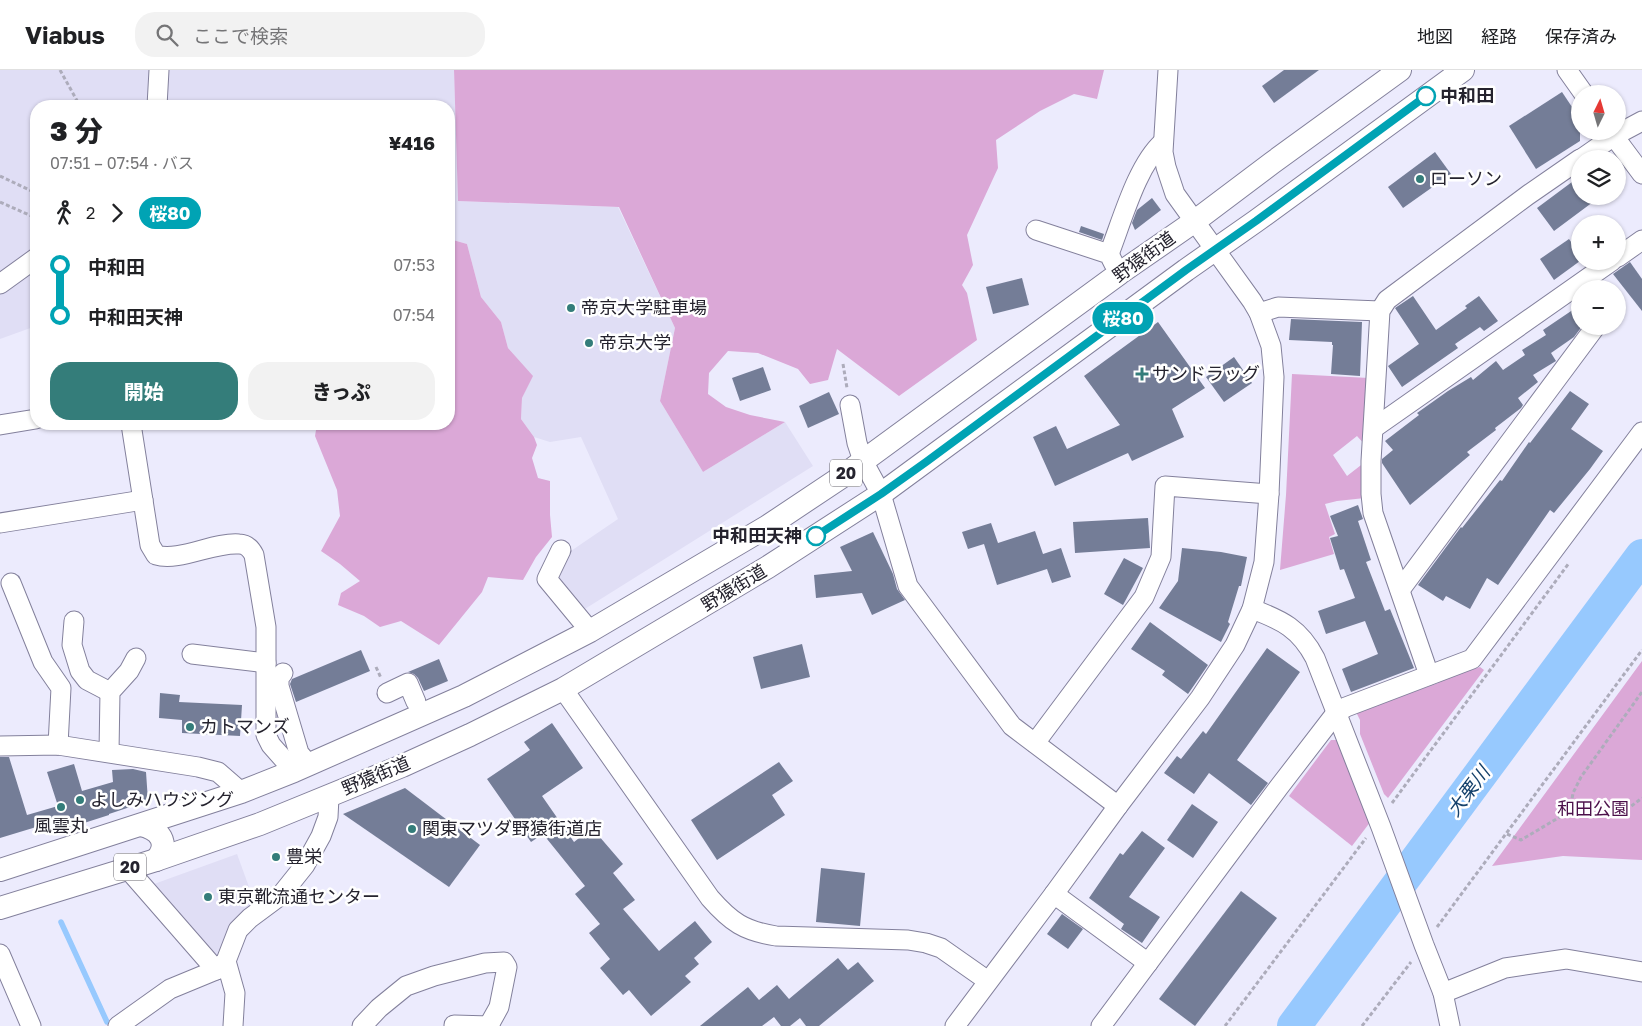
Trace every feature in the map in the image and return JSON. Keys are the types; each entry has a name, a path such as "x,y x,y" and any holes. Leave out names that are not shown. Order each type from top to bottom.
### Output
{"main road":[{"name":"野猿街道","path":"0,870 241,792 301,768 464,696 590,631 768,526 863,461 1400,70"},
{"name":"野猿街道","path":"0,908 156,860 260,824 470,735 563,689 768,567 881,494 1463,70"},
{"path":"241,792 260,824"},
{"path":"141,825 155,830 161,838 164,847 156,860"}],"street":[{"path":"157,100 159,70"},
{"path":"955,1026 1216,676 1235,645 1252,609 1264,562 1274,377 1271,346 1259,313 1175,194 1166,167 1163,142 1168,70"},
{"path":"1567,70 1578,85"},
{"path":"1626,128 1642,121"},
{"path":"1592,150 1604,140"},
{"path":"1616,140 1642,174"},
{"path":"1109,254 1135,186 1154,150 1163,142"},
{"path":"1429,675 1373,513 1371,461 1380,311 1387,300 1571,165"},
{"path":"1036,230 1109,254 1120,273"},
{"path":"1626,251 1642,240"},
{"path":"0,284 30,262"},
{"path":"1374,428 1571,300"},
{"path":"1259,313 1278,306 1380,311"},
{"path":"1400,590 1589,335"},
{"path":"849,398 857,443 863,461 881,494 908,586 1012,726 1118,806"},
{"path":"0,425 30,420"},
{"path":"131,430 150,545 156,555 169,556 212,547 240,544 251,550 254,555 267,642 266,735 272,745 301,768"},
{"path":"1101,1026 1336,713 1346,707 1472,659 1642,432"},
{"path":"1035,743 1144,598 1161,557 1165,486 1269,494"},
{"path":"0,523 143,500"},
{"path":"561,550 547,579 590,631"},
{"path":"11,583 44,662 61,688 58,745"},
{"path":"1252,609 1277,618 1302,638 1315,658 1336,713 1374,832 1428,933 1450,1026"},
{"path":"74,621 72,645 80,671 87,680 110,692"},
{"path":"192,654 266,663"},
{"path":"110,752 110,692 129,671 136,658"},
{"path":"283,673 279,678 280,686 299,753 301,768"},
{"path":"387,693 408,683 416,702"},
{"path":"563,689 710,898 725,915 739,925 757,933 776,936 908,940 926,943 941,948 988,981"},
{"path":"0,746 58,745 198,767 218,772 241,792"},
{"path":"118,1026 170,990 221,965 238,930 250,918 281,896 305,865 321,836 328,817 329,796"},
{"path":"127,868 221,965 235,993 233,1021 249,1026"},
{"path":"1054,894 1148,963"},
{"path":"1443,992 1505,968 1566,959 1642,972"},
{"path":"362,1026 379,1008 406,986 434,976 485,963 504,962 507,967 499,1007 490,1026 454,1025"},
{"path":"2,963 31,1026"}],"path":[{"path":"60,70 77,100"},
{"path":"0,176 30,190"},
{"path":"0,202 30,215"},
{"path":"843,364 849,398"},
{"path":"1390,805 1573,558"},
{"path":"1428,933 1507,834 1642,650"},
{"path":"1570,811 1573,793 1580,777 1642,692"},
{"path":"1507,834 1522,840 1570,811 1597,816 1622,813 1642,798"},
{"path":"1225,1026 1374,832"},
{"path":"1362,1026 1412,960"}],"shaded area":[{"name":"帝京大学","path":"0,70 454,70 455,100 30,100 30,328 0,339"},
{"name":"帝京大学","path":"455,103 458,201 618,207 675,328 660,401 703,472 785,422 813,466 580,612 555,577 565,555 618,519 581,437 550,442 534,437 521,419 522,398 532,376 508,348 501,322 481,297 467,244 455,241"},
{"name":"東京靴流通センター","path":"237,854 257,909 216,962 154,884"}],"green space":[{"path":"454,70 1104,70 1097,99 1074,94 1040,111 996,140 998,168 967,235 973,265 962,285 967,293 977,340 899,396 837,349 828,380 810,384 798,369 758,353 728,351 709,373 708,394 726,407 750,415 785,422 703,472 660,401 675,328 619,207 458,201"},
{"path":"455,241 467,244 481,297 501,322 508,348 533,376 522,398 521,419 534,437 537,445 532,458 538,478 550,481 552,537 536,557 523,580 488,577 482,592 439,645 401,621 380,627 364,616 338,605 341,593 360,581 321,551 340,516 337,490 315,436 316,430 455,430"},
{"path":"1292,374 1369,378 1366,446 1357,436 1333,455 1347,476 1365,462 1365,498 1325,504 1335,534 1329,537 1334,554 1280,570 1286,495"},
{"name":"和田公園","path":"1642,661 1642,860 1563,856 1492,866"},
{"path":"1480,667 1484,670 1388,798 1384,794 1360,734 1360,720 1356,712 1438,683 1438,680"},
{"path":"1331,740 1338,740 1371,821 1352,846 1289,796"}],"building":[{"path":"1284,70 1319,70 1274,103 1262,86"},
{"path":"1562,92 1571,106 1571,140 1580,141 1536,169 1509,126"},
{"path":"1435,152 1451,174 1403,208 1388,187"},
{"path":"1571,183 1571,205 1589,205 1575,215 1571,215 1571,218 1554,231 1537,208"},
{"path":"1152,198 1161,210 1135,230 1132,223 1137,210"},
{"path":"1081,226 1104,234 1102,240 1079,232"},
{"path":"1569,239 1571,242 1571,268 1554,280 1540,259"},
{"path":"1630,262 1642,279 1642,311 1626,291 1626,280 1618,280 1613,274 1619,270 1626,270 1626,265"},
{"path":"1022,278 1029,305 993,314 986,287"},
{"path":"1413,296 1436,330 1467,308 1465,306 1479,296 1498,321 1484,331 1480,327 1455,344 1458,348 1402,387 1388,366 1419,344 1395,308"},
{"path":"1571,311 1571,335 1576,335 1551,353 1556,361 1533,375 1538,382 1518,398 1523,405 1521,408 1467,452 1470,455 1410,505 1382,463 1382,459 1393,450 1385,441 1419,415 1417,413 1471,377 1473,380 1496,361 1503,370 1525,355 1522,350 1546,335 1543,330"},
{"path":"1291,319 1362,322 1360,376 1331,374 1332,342 1289,340"},
{"path":"1158,322 1205,388 1172,409 1184,437 1132,461 1128,453 1055,486 1033,437 1056,426 1067,449 1120,425 1084,376"},
{"path":"1234,357 1252,383 1224,402 1206,377"},
{"path":"763,367 771,390 740,401 732,378"},
{"path":"1570,391 1589,404 1571,429 1603,451 1590,469 1554,513 1550,510 1498,585 1487,578 1470,609 1446,596 1443,601 1418,585 1461,527 1500,480 1502,481 1529,442"},
{"path":"829,392 839,414 808,428 799,406"},
{"path":"1358,505 1363,519 1358,521 1371,560 1366,562 1385,611 1390,609 1414,668 1351,692 1342,669 1378,654 1365,621 1326,634 1318,611 1355,598 1344,569 1340,570 1330,538 1338,536 1330,516"},
{"path":"1148,518 1150,548 1075,553 1073,522"},
{"path":"991,523 998,543 1035,531 1043,554 1061,548 1071,577 1052,583 1047,569 997,585 984,544 968,549 962,532"},
{"path":"873,532 893,574 897,589 905,600 872,615 862,593 816,598 814,575 852,571 840,547"},
{"path":"1182,548 1247,557 1241,586 1239,586 1228,622 1230,624 1221,642 1159,608 1178,581"},
{"path":"1124,558 1143,568 1123,605 1104,594"},
{"path":"1150,622 1208,665 1188,694 1162,675 1165,671 1131,649"},
{"path":"802,644 810,677 761,689 753,657"},
{"path":"1267,648 1300,672 1237,760 1268,783 1251,805 1209,773 1194,794 1164,773 1177,756 1181,759 1203,731 1206,734"},
{"path":"361,650 370,671 296,702 290,684 292,679"},
{"path":"439,659 448,681 424,691 418,678 408,672"},
{"path":"160,693 180,695 179,702 242,705 240,736 182,733 182,720 159,718"},
{"path":"552,723 583,768 542,796 574,842 592,828 623,864 613,873 635,900 623,909 659,951 695,921 712,942 694,958 699,964 685,976 691,982 651,1016 629,990 623,995 600,968 610,959 589,933 600,924 575,894 585,886 543,834 531,842 487,779 530,750 524,742"},
{"path":"0,757 9,757 27,815 58,806 47,772 74,764 82,791 113,782 112,770 133,769 146,772 148,801 59,831 56,821 0,838"},
{"path":"779,762 793,781 772,795 785,815 717,860 691,820"},
{"name":"関東マツダ野猿街道店","path":"405,788 480,845 449,887 343,814"},
{"path":"1192,804 1218,822 1193,858 1167,840"},
{"path":"1142,831 1165,848 1129,897 1160,917 1142,943 1121,929 1124,924 1089,898 1120,853 1123,855"},
{"path":"821,868 865,873 860,926 816,922"},
{"path":"1241,891 1277,918 1195,1026 1159,999"},
{"path":"1062,914 1083,929 1068,949 1047,934"},
{"path":"838,958 848,970 858,962 874,981 819,1026 806,1026 800,1018 790,1026 781,1026 774,1017 762,1026 700,1026 748,987 759,1000 777,985 789,999"}],"waterway":[{"name":"大栗川","path":"1294,1026 1642,556"},
{"path":"61,922 107,1022"}],"bus line":[{"name":"桜80","path":"816,536 926,462 1426,96"}],"place":[{"name":"中和田","path":"1426,96"},
{"name":"ローソン","path":"1420,179"},
{"name":"帝京大学駐車場","path":"571,308"},
{"name":"帝京大学","path":"589,343"},
{"name":"サンドラッグ","path":"1142,374"},
{"name":"中和田天神","path":"816,536"},
{"name":"カトマンズ","path":"190,727"},
{"name":"よしみハウジング","path":"80,800"},
{"name":"風雲丸","path":"61,807"},
{"name":"関東マツダ野猿街道店","path":"412,829"},
{"name":"豊栄","path":"276,857"},
{"name":"東京靴流通センター","path":"208,897"}]}
